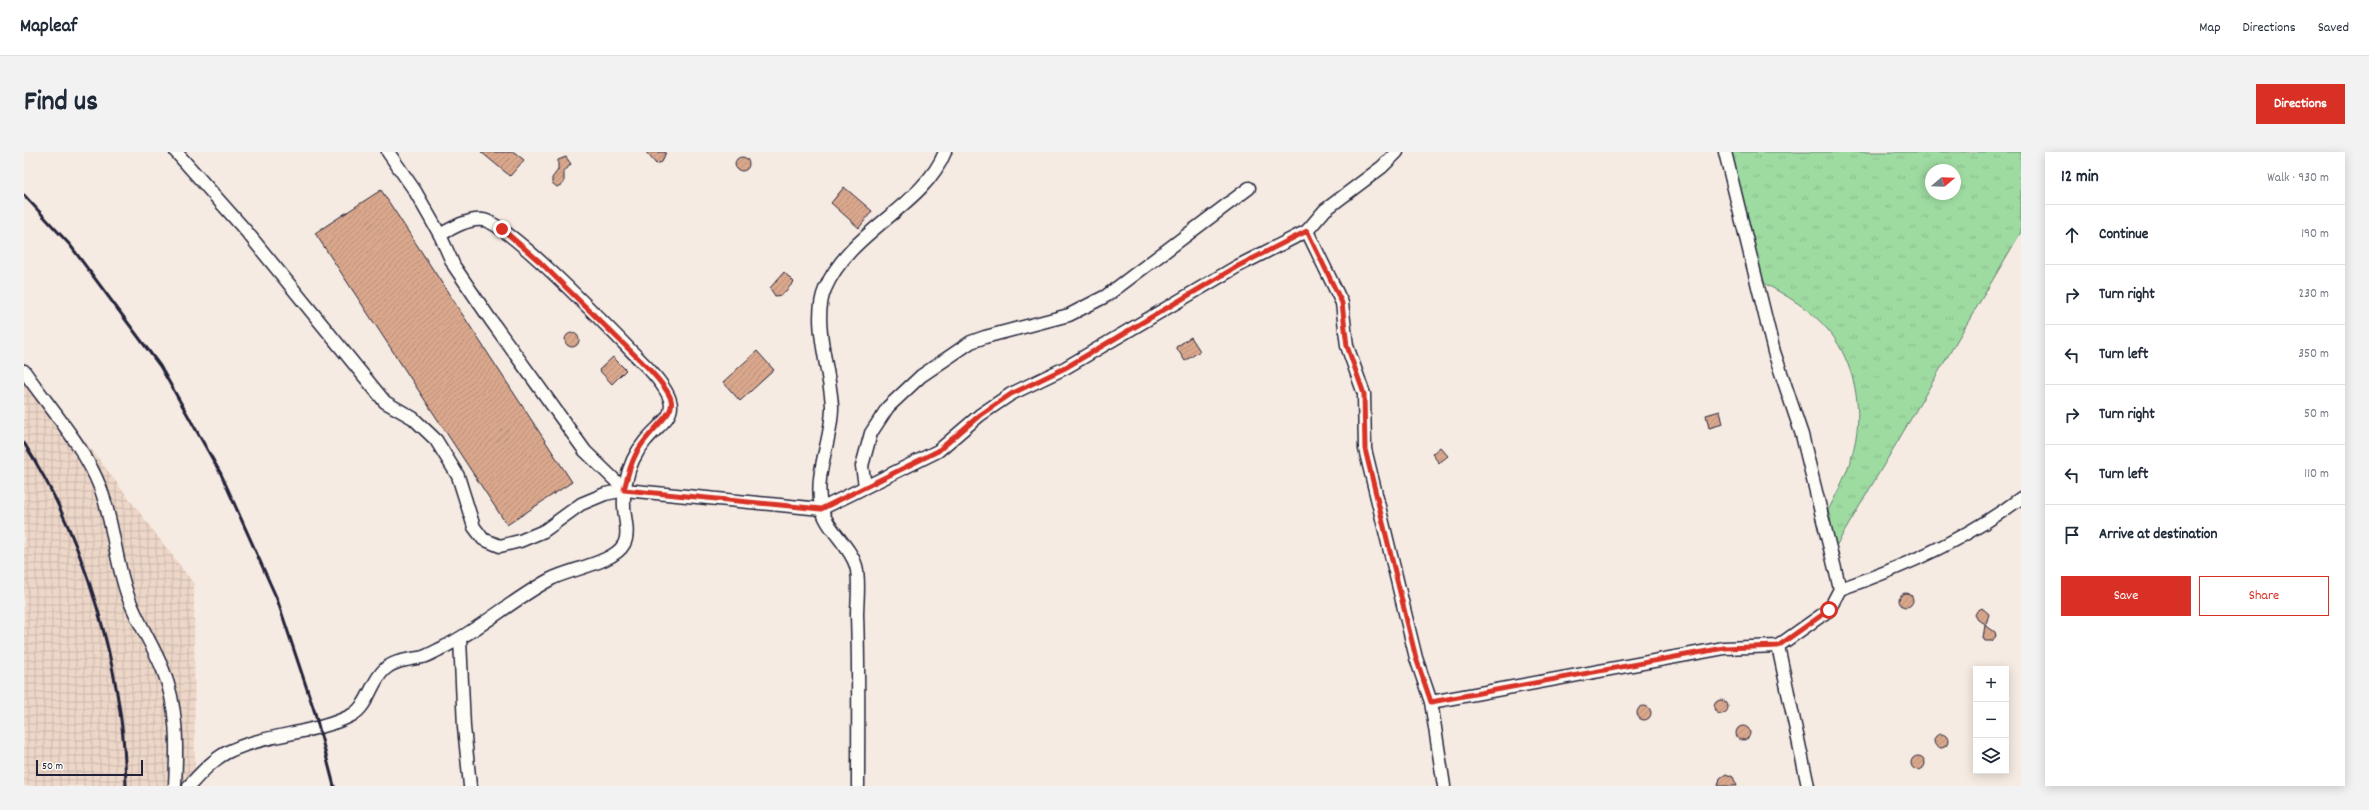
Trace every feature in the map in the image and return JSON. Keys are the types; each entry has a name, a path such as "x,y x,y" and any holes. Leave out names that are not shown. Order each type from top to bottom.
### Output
{"street":[{"path":"176,152 246,231 385,402 413,418 436,440 458,476 474,527 483,540 500,546 520,541 544,531 580,504 605,494 624,490 821,509 938,451 980,415 1011,394 1065,368 1238,266 1307,231 1325,210 1382,167 1397,152"},
{"path":"388,152 415,191 440,235 454,266 585,451 624,490"},
{"path":"858,786 859,658 856,566 821,509 819,491 822,459 830,428 832,407 822,343 821,321 824,292 834,271 851,250 908,199 938,168 945,152"},
{"path":"1431,702 1724,648 1778,646 1829,610 1840,588 1802,435 1774,352 1725,152"},
{"path":"865,486 862,466 871,433 888,407 921,376 971,342 984,336 1069,315 1106,296 1249,188"},
{"path":"189,786 209,765 232,750 319,727 354,714 383,671 398,662 425,656 460,639 550,580 612,555 624,545 627,534 623,504 624,490 632,461 643,444 667,417 672,406 671,398 664,385 540,262 492,222 482,219 471,221 440,235"},
{"path":"1307,231 1342,303 1347,346 1364,394 1365,449 1416,658 1431,702 1444,786"},
{"path":"24,371 88,462 100,487 110,519 129,599 163,670 174,707 177,753 174,786"},
{"path":"1840,588 1890,572 1987,523 2021,498"},
{"path":"460,639 464,727 470,786"},
{"path":"1778,646 1808,786"}],"shaded area":[{"path":"24,361 194,584 195,786 24,786"}],"green space":[{"path":"1730,152 2021,152 2021,232 1836,546 1826,514 1843,480 1854,448 1858,413 1852,376 1839,346 1821,322 1806,309 1762,282"}],"building":[{"path":"481,152 514,152 524,160 510,176"},
{"path":"646,152 666,152 662,162 656,164"},
{"path":"566,157 571,164 564,172 564,183 557,187 552,183 552,178 558,170 558,160"},
{"path":"742,157 747,159 749,164 747,169 742,171 737,169 735,164 737,159"},
{"path":"844,187 872,211 859,228 831,203"},
{"path":"381,190 572,482 507,525 315,233"},
{"path":"784,272 794,282 782,295 775,296 770,288"},
{"path":"572,333 577,335 579,340 577,345 572,347 567,345 565,340 567,335"},
{"path":"1191,337 1200,351 1185,361 1176,347"},
{"path":"757,351 774,370 740,401 723,382"},
{"path":"613,357 626,370 612,384 599,370"},
{"path":"1720,411 1723,424 1709,428 1706,415"},
{"path":"1440,447 1448,456 1439,463 1432,454"},
{"path":"1906,593 1911,595 1913,600 1911,605 1906,607 1901,605 1899,600 1901,595"},
{"path":"1982,608 1989,614 1986,624 1978,620 1975,615 1977,611"},
{"path":"1985,625 1995,632 1996,636 1992,641 1985,641 1983,638"},
{"path":"1718,700 1724,700 1728,704 1728,710 1724,714 1718,714 1714,710 1714,704"},
{"path":"1641,706 1647,706 1651,710 1651,716 1647,720 1641,720 1637,716 1637,710"},
{"path":"1740,726 1746,726 1750,730 1750,736 1746,740 1740,740 1736,736 1736,730"},
{"path":"1941,734 1946,736 1948,741 1946,746 1941,748 1936,746 1934,741 1936,736"},
{"path":"1918,756 1923,758 1925,763 1923,768 1918,770 1913,768 1911,763 1913,758"},
{"path":"1726,774 1733,777 1737,786 1718,786 1720,778"}],"railway":[{"path":"24,195 70,245 160,366 221,474 277,599 315,713 334,786"},
{"path":"24,443 46,480 65,521 83,563 97,608 109,653 118,698 124,743 126,786"}],"route":[{"path":"502,229 540,262 648,368 664,385 671,398 672,406 667,417 659,428 643,444 632,461 624,490 821,509 938,451 980,415 1011,394 1065,368 1238,266 1307,231 1342,303 1347,346 1364,394 1365,449 1416,658 1431,702 1724,648 1778,646 1829,610"}]}
